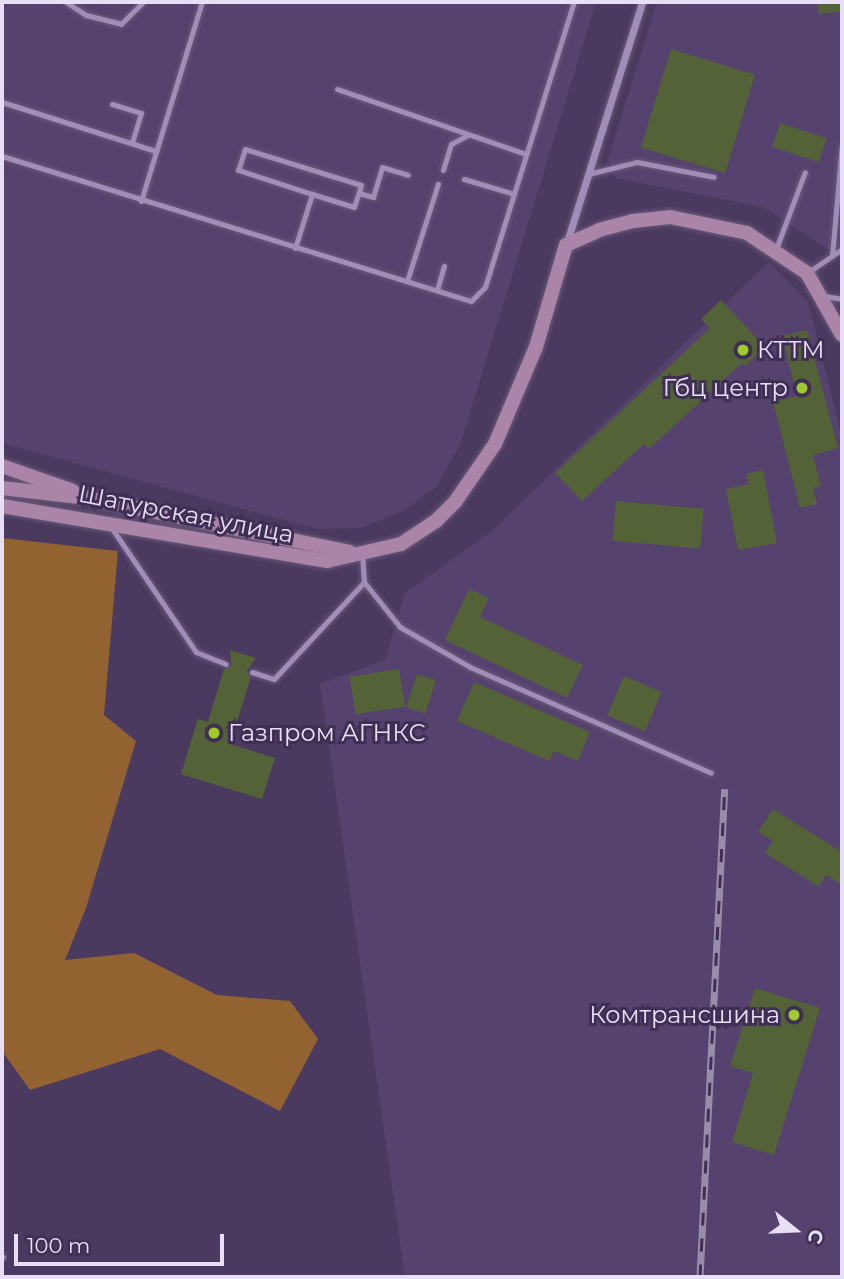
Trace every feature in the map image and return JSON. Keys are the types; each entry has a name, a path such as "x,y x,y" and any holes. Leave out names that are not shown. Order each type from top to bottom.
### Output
{"main road":[{"path":"566,246 599,230 670,217 747,233 776,249 807,273 824,296 842,335"},
{"name":"Шатурская улица","path":"2,506 108,522 269,554 327,561 362,554 420,534 436,522 478,472 519,392 566,246"},
{"path":"2,466 87,498"},
{"path":"2,488 87,498"},
{"name":"Шатурская улица","path":"87,498 362,554"}],"street":[{"name":"Шатурская улица","path":"566,246 642,2"}],"lane":[{"path":"66,2 86,15 121,24 143,2"},
{"path":"141,201 202,2"},
{"path":"2,156 471,301 480,296 574,2"},
{"path":"337,89 458,127 467,135 526,154"},
{"path":"2,102 156,151"},
{"path":"112,104 141,113 132,143"},
{"path":"443,170 451,144 467,135"},
{"path":"832,256 842,145"},
{"path":"245,149 361,185 354,207 312,194 238,170 245,149"},
{"path":"588,174 637,162 714,177"},
{"path":"359,192 373,197 382,167 408,175"},
{"path":"776,249 804,172"},
{"path":"464,179 514,194"},
{"path":"407,281 438,184"},
{"path":"295,247 312,194"},
{"path":"807,273 842,249"},
{"path":"436,290 444,266"},
{"path":"824,296 842,299"},
{"path":"108,522 196,652 226,664"},
{"path":"362,554 365,582 400,627 470,667 711,773"},
{"path":"252,672 274,679 365,582"}],"shaded area":[{"path":"2,2 596,2 460,445 436,487 403,511 361,528 317,529 2,443"},
{"path":"657,2 842,2 842,258 763,207 615,178 608,160"},
{"path":"769,262 808,302 842,438 842,1277 405,1277 320,684 385,660 405,593 492,531"},
{"path":"2,538 118,551 104,715 136,741 86,908 65,960 134,953 217,995 290,1001 318,1039 280,1111 160,1049 30,1090 2,1051"}],"building":[{"path":"817,2 842,2 842,11 819,14"},
{"path":"671,49 755,75 725,173 641,147"},
{"path":"780,123 827,138 819,162 772,147"},
{"path":"721,300 765,347 745,366 742,363 649,449 644,444 582,501 555,473 710,328 701,319"},
{"path":"807,330 838,448 813,455 821,486 813,488 817,504 800,508 773,402 797,396 782,336"},
{"path":"763,470 777,543 738,550 726,489 749,484 746,474"},
{"path":"616,501 704,509 700,549 613,541"},
{"path":"469,589 489,598 480,617 583,665 567,698 445,640"},
{"name":"Газпром АГНКС","path":"230,650 256,658 247,671 251,677 230,744 275,758 262,799 181,774 198,719 208,722 224,669 231,665"},
{"path":"399,669 405,707 356,714 350,677"},
{"path":"417,674 436,680 425,713 406,707"},
{"path":"624,676 662,692 645,732 607,716"},
{"path":"474,682 590,732 578,761 554,751 549,761 457,721"},
{"path":"773,809 842,852 842,885 826,875 819,887 765,853 773,841 758,832"},
{"path":"755,988 820,1008 774,1155 732,1142 753,1073 730,1066"}],"railway":[{"path":"700,1277 725,789"}],"place":[{"name":"КТТМ","path":"743,350"},
{"name":"Гбц центр","path":"802,388"},
{"name":"Газпром АГНКС","path":"214,733"},
{"name":"Комтрансшина","path":"794,1015"}]}
